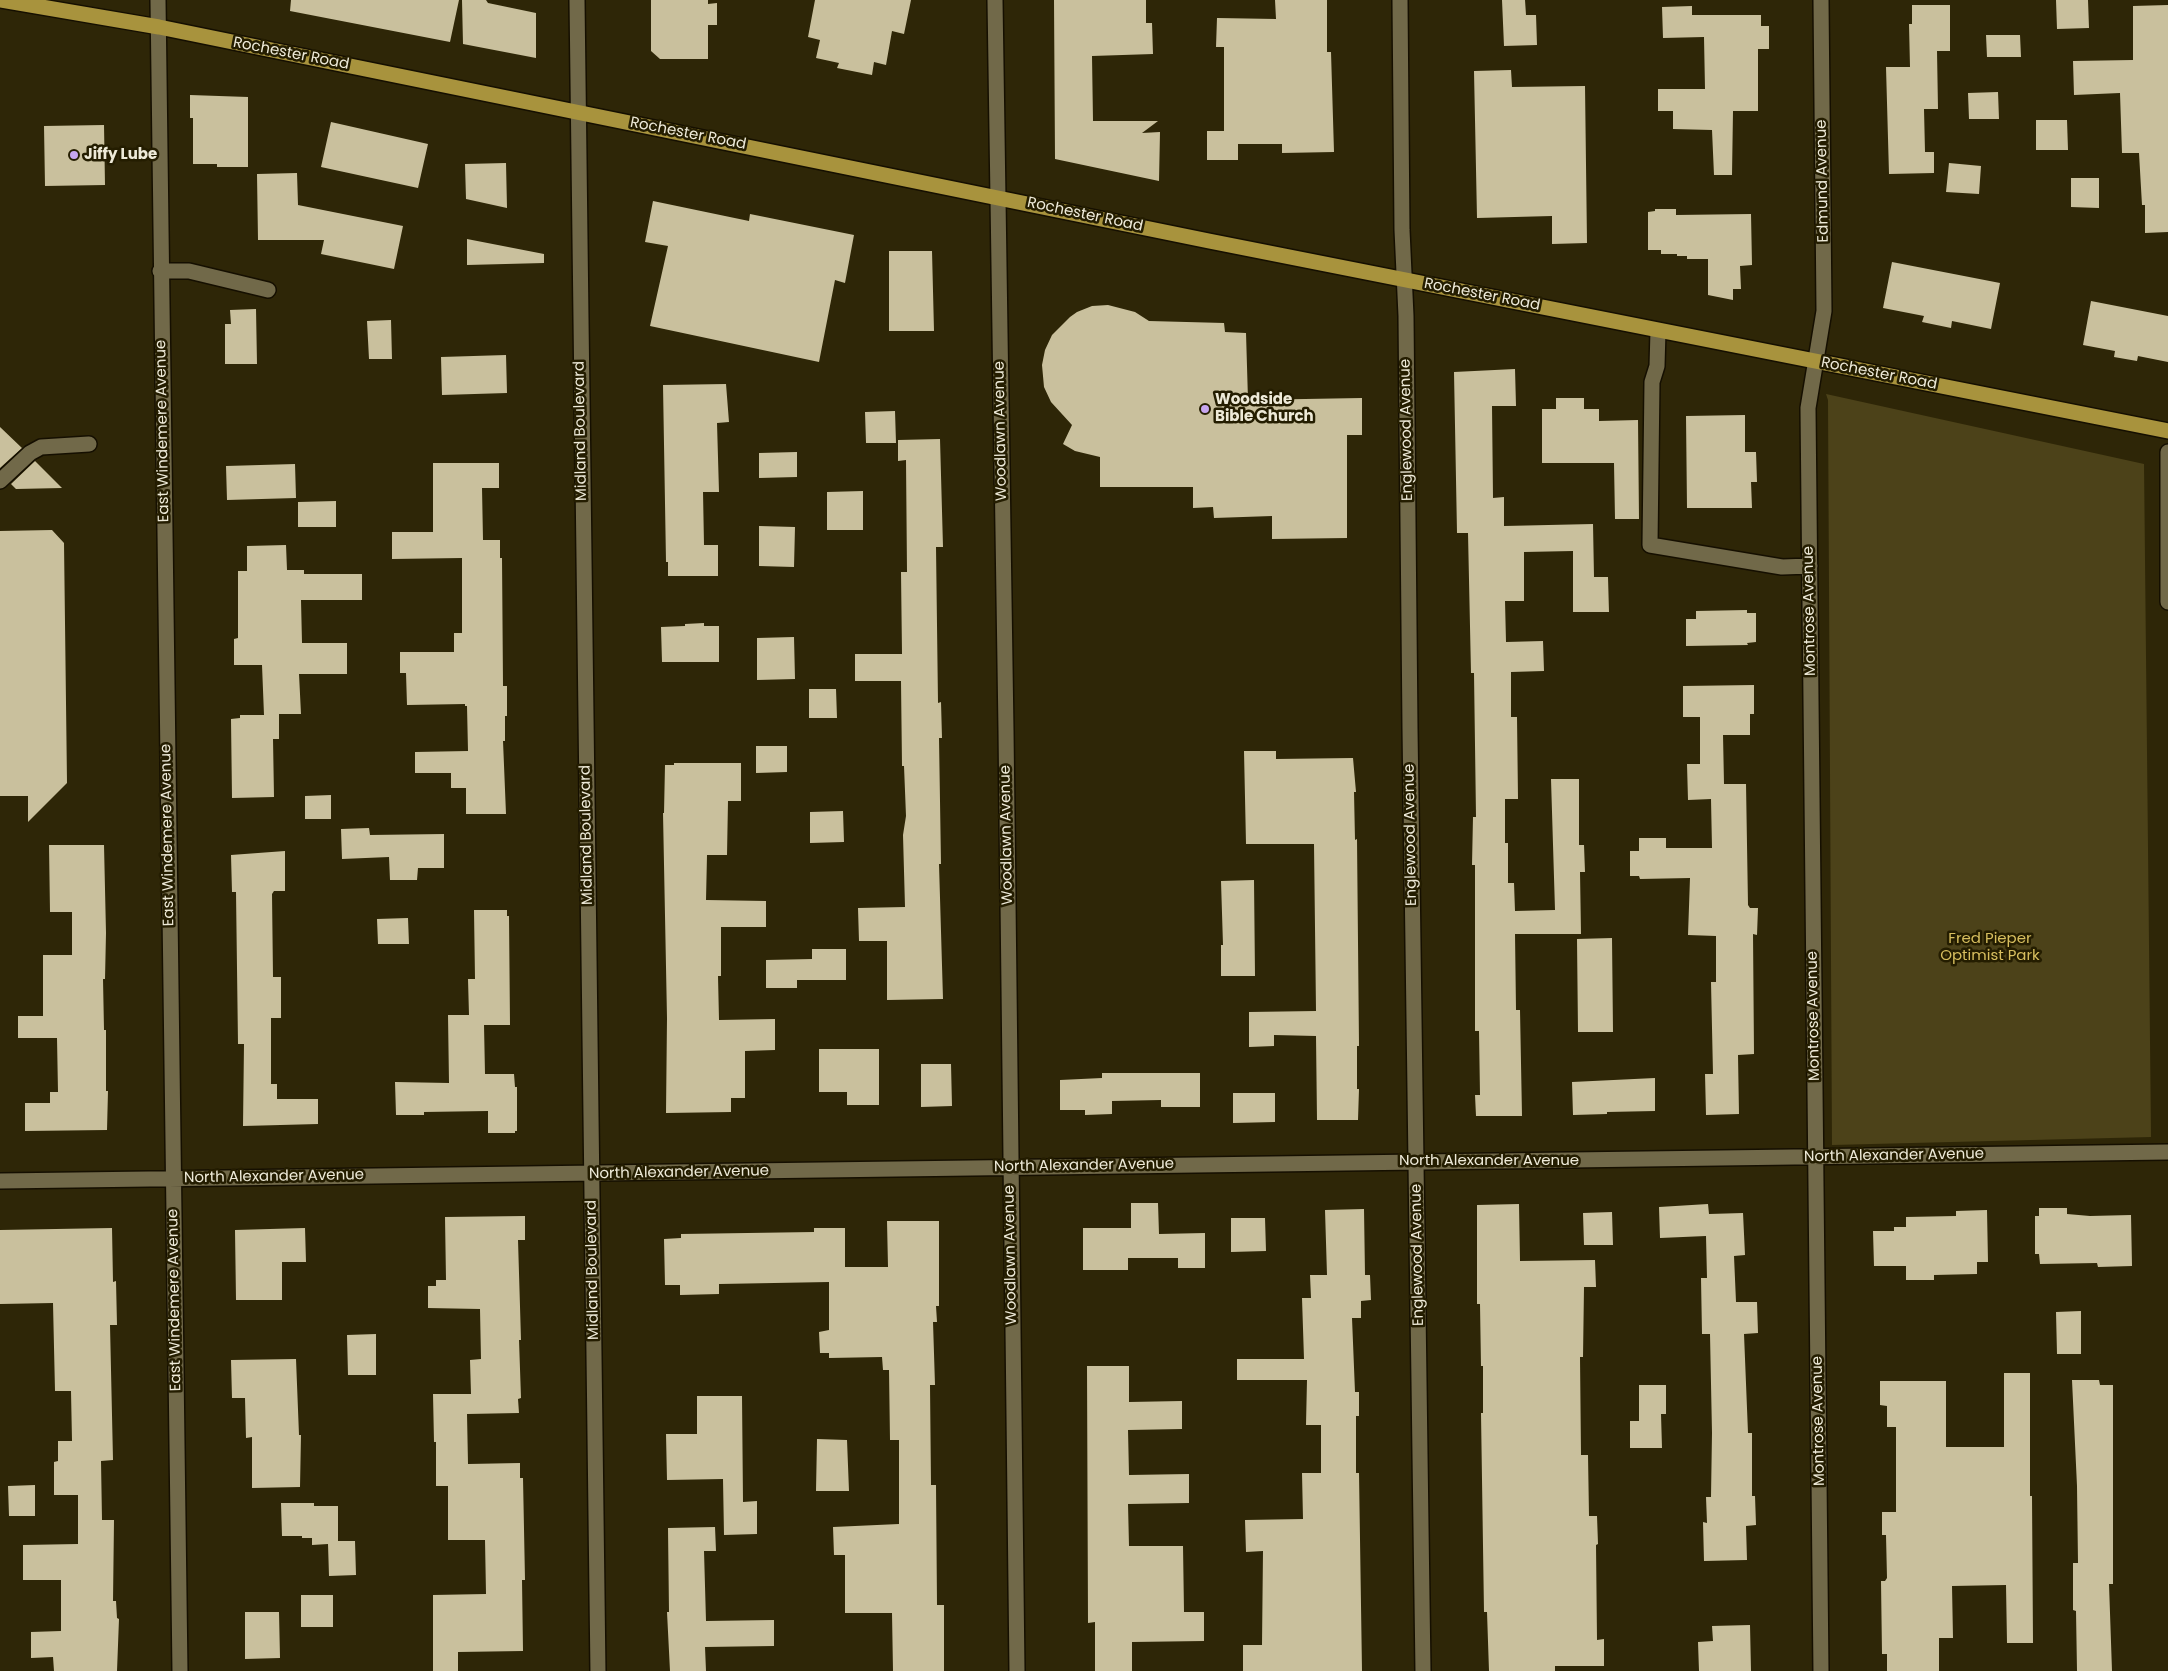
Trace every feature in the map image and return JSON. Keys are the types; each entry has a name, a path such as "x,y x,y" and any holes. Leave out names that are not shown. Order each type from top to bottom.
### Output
{"main road":[{"name":"Rochester Road","path":"1,0 159,28 1658,331 2168,431"}],"street":[{"name":"East Windemere Avenue","path":"158,0 160,271 180,1671"},
{"name":"Midland Boulevard","path":"577,0 579,280 598,1671"},
{"name":"Woodlawn Avenue","path":"995,0 1017,1671"},
{"name":"Englewood Avenue","path":"1400,0 1423,1671"},
{"name":"Edmund Avenue","path":"1817,362 1824,311 1821,0"},
{"path":"160,271 188,271 268,290"},
{"path":"1658,331 1657,366 1652,382 1650,545 1782,567 1810,566"},
{"name":"Montrose Avenue","path":"1817,362 1808,408 1821,1671"},
{"path":"0,481 30,453 41,447 89,444"},
{"path":"2168,452 2168,602"},
{"name":"North Alexander Avenue","path":"0,1181 2168,1152"}],"green space":[{"name":"Fred Pieper Optimist Park","path":"1826,394 2144,464 2151,1137 1832,1145 1828,400"}],"building":[{"path":"291,0 459,0 450,42 290,11"},
{"path":"462,0 486,0 488,3 536,13 536,58 463,44"},
{"path":"651,0 708,0 708,4 717,3 717,25 708,25 708,59 660,59 651,51"},
{"path":"815,0 911,0 904,34 892,31 886,65 874,62 872,75 837,68 839,63 816,58 820,40 808,37"},
{"path":"1054,0 1146,0 1146,23 1152,23 1153,54 1092,56 1093,121 1158,121 1142,133 1160,132 1159,181 1055,159"},
{"path":"1275,0 1327,0 1327,52 1331,52 1334,152 1282,153 1282,144 1238,144 1238,160 1207,160 1207,131 1224,131 1224,47 1216,47 1217,18 1276,19"},
{"path":"1502,0 1525,0 1526,15 1536,15 1537,45 1504,46"},
{"path":"2056,0 2088,0 2089,28 2057,29"},
{"path":"1912,5 1950,5 1950,51 1937,51 1938,109 1924,109 1925,152 1934,152 1934,173 1889,174 1886,67 1910,67 1909,24 1912,24"},
{"path":"2168,5 2168,232 2145,233 2145,205 2142,205 2139,153 2122,153 2120,93 2074,95 2073,61 2133,60 2133,6"},
{"path":"1692,6 1692,15 1761,15 1761,26 1769,26 1769,49 1758,49 1758,111 1733,111 1732,175 1714,175 1712,130 1673,129 1673,111 1658,111 1658,89 1705,89 1704,37 1663,38 1662,7"},
{"path":"1986,35 2020,35 2021,57 1987,57"},
{"path":"1511,70 1512,87 1585,86 1587,243 1552,244 1552,216 1477,218 1474,71"},
{"path":"1998,92 1999,119 1969,119 1968,93"},
{"path":"190,95 248,97 248,167 217,167 217,164 193,164 193,118 190,118"},
{"path":"2036,120 2067,120 2068,150 2036,150"},
{"path":"331,122 428,144 418,188 321,167"},
{"name":"Jiffy Lube","path":"104,125 105,185 45,186 44,126"},
{"path":"506,163 507,208 466,199 465,164"},
{"path":"1949,163 1981,166 1979,194 1946,192"},
{"path":"297,173 298,205 403,226 394,269 321,254 324,240 258,240 257,174"},
{"path":"2071,178 2099,178 2099,208 2071,207"},
{"path":"653,201 749,221 750,214 854,235 845,283 835,280 819,362 650,326 668,246 645,242"},
{"path":"1655,209 1676,209 1676,215 1751,214 1752,265 1740,266 1741,289 1733,289 1733,300 1708,295 1708,259 1687,259 1687,256 1677,256 1677,254 1661,254 1661,250 1648,250 1648,212 1655,211"},
{"path":"467,239 544,254 544,263 467,265"},
{"path":"889,251 932,251 934,331 889,331"},
{"path":"1892,262 2000,283 1991,329 1952,321 1951,328 1922,322 1924,316 1883,308"},
{"path":"2091,301 2168,316 2168,362 2138,356 2137,361 2114,357 2115,351 2083,345"},
{"path":"1108,305 1135,312 1149,321 1224,323 1225,332 1246,333 1248,400 1362,398 1362,435 1347,435 1347,538 1272,539 1272,516 1214,518 1213,507 1193,508 1193,487 1100,487 1100,457 1075,451 1063,444 1072,425 1051,402 1044,387 1042,365 1045,350 1052,335 1070,317 1092,306"},
{"path":"256,309 257,364 225,364 225,324 231,324 230,310"},
{"path":"391,320 392,359 369,359 367,321"},
{"path":"506,355 507,393 442,395 441,357"},
{"path":"1515,369 1516,406 1492,406 1493,498 1504,497 1504,526 1593,524 1594,577 1608,577 1609,612 1573,612 1573,551 1524,552 1524,601 1505,601 1506,642 1543,641 1544,671 1511,672 1511,717 1517,717 1518,799 1505,799 1505,843 1508,843 1508,883 1514,883 1515,911 1555,910 1551,779 1579,779 1579,845 1584,845 1585,872 1580,872 1581,934 1515,934 1516,1010 1520,1010 1522,1116 1476,1116 1475,1095 1480,1095 1479,1031 1475,1031 1475,865 1472,865 1473,817 1476,817 1474,673 1471,673 1468,533 1457,533 1454,372"},
{"path":"726,384 729,422 717,423 719,492 703,492 704,545 718,545 718,576 668,576 668,562 666,562 663,385"},
{"path":"1556,398 1584,398 1584,409 1599,409 1599,421 1638,420 1639,519 1615,519 1614,463 1542,463 1542,409 1556,409"},
{"path":"895,411 896,443 866,443 865,412"},
{"path":"1745,415 1745,452 1756,452 1757,482 1751,482 1752,508 1687,508 1686,416"},
{"path":"0,427 22,448 0,468"},
{"path":"940,439 943,547 936,547 938,703 941,702 942,738 939,738 941,864 939,864 943,999 887,1000 887,941 859,941 858,908 905,907 903,835 906,816 904,766 902,766 901,681 855,681 855,654 902,654 901,572 907,572 906,460 898,461 898,440"},
{"path":"797,452 797,477 759,478 759,453"},
{"path":"35,461 62,488 16,489 11,484"},
{"path":"433,463 499,463 499,488 482,488 483,540 500,540 500,558 502,558 503,686 507,686 507,716 505,716 505,741 503,741 506,814 466,814 466,788 451,788 451,773 415,773 415,752 468,751 467,706 465,704 407,705 406,673 400,673 400,652 454,652 454,633 462,633 462,558 392,559 392,532 433,532"},
{"path":"295,464 296,498 227,500 226,466"},
{"path":"863,491 863,530 827,530 827,492"},
{"path":"336,501 336,527 298,527 298,502"},
{"path":"759,526 795,527 794,567 759,566"},
{"path":"52,530 64,543 67,783 28,822 28,796 0,796 0,531"},
{"path":"286,545 287,570 304,570 304,574 362,574 362,600 301,600 302,643 347,643 347,674 299,674 301,714 279,714 279,739 273,739 274,797 232,798 231,719 240,718 240,715 264,715 262,665 234,665 234,639 238,638 238,571 247,571 247,546"},
{"path":"1747,610 1747,613 1756,613 1756,642 1747,643 1748,645 1686,646 1686,619 1696,619 1696,611"},
{"path":"704,623 704,626 719,626 719,662 662,662 661,627"},
{"path":"794,637 795,679 757,680 757,638"},
{"path":"1754,685 1754,714 1750,714 1750,735 1723,735 1724,784 1746,784 1748,905 1750,908 1758,908 1757,935 1753,934 1754,1054 1738,1055 1739,1114 1706,1115 1705,1074 1713,1074 1711,982 1716,982 1716,936 1688,935 1690,878 1640,879 1639,876 1630,876 1630,851 1639,851 1639,838 1666,838 1666,848 1712,848 1711,799 1688,800 1687,764 1700,764 1700,717 1683,717 1683,686"},
{"path":"809,689 836,689 837,718 809,718"},
{"path":"756,746 787,746 787,772 756,773"},
{"path":"1244,751 1276,751 1276,759 1353,758 1356,792 1354,792 1355,840 1357,839 1358,1120 1317,1120 1316,1036 1274,1035 1274,1046 1249,1047 1249,1012 1316,1011 1314,844 1246,844"},
{"path":"674,763 741,763 741,801 728,801 727,855 707,855 706,900 766,901 766,927 721,927 721,976 718,976 719,1020 775,1019 775,1050 745,1051 745,1098 731,1098 731,1112 666,1113 667,1018 663,813 665,765 674,765"},
{"path":"331,795 331,819 305,819 305,796"},
{"path":"843,811 844,842 810,843 810,812"},
{"path":"369,828 370,835 444,834 444,868 418,868 417,880 390,880 389,857 342,859 341,829"},
{"path":"49,845 104,845 106,933 105,979 103,979 104,1030 106,1030 106,1091 108,1091 107,1130 25,1131 25,1103 50,1103 50,1092 58,1092 57,1038 18,1038 18,1016 43,1016 43,955 72,955 72,912 50,912"},
{"path":"285,851 285,891 274,891 272,894 273,977 281,977 281,1018 271,1018 271,1084 277,1084 277,1099 318,1099 318,1124 243,1126 244,1044 238,1044 236,892 232,892 231,855"},
{"path":"1254,880 1255,976 1221,976 1221,945 1223,945 1221,881"},
{"path":"474,910 507,910 507,916 509,916 510,1025 484,1025 485,1074 514,1074 515,1087 517,1087 517,1131 515,1133 488,1133 488,1111 424,1112 424,1115 396,1115 395,1082 449,1083 448,1015 469,1015 468,979 475,979"},
{"path":"408,918 409,944 378,944 377,919"},
{"path":"1612,938 1613,1032 1578,1032 1577,939"},
{"path":"812,949 846,949 846,980 797,980 797,988 766,988 766,960 812,959"},
{"path":"819,1049 879,1049 879,1105 847,1105 847,1092 819,1092"},
{"path":"921,1064 951,1064 952,1106 921,1107"},
{"path":"1102,1073 1200,1073 1200,1107 1161,1107 1161,1100 1112,1101 1112,1114 1085,1115 1085,1110 1060,1110 1060,1080 1102,1078"},
{"path":"1655,1078 1655,1111 1573,1115 1572,1082"},
{"path":"1233,1093 1275,1093 1275,1122 1233,1123"},
{"path":"1131,1203 1158,1203 1159,1234 1205,1233 1205,1268 1178,1268 1178,1258 1128,1258 1128,1270 1083,1270 1083,1228 1131,1228"},
{"path":"1519,1204 1520,1261 1595,1260 1596,1287 1584,1287 1583,1357 1580,1357 1581,1455 1588,1455 1589,1516 1597,1516 1597,1640 1604,1639 1604,1666 1555,1666 1555,1671 1489,1671 1487,1612 1484,1612 1481,1413 1483,1413 1483,1366 1481,1366 1480,1304 1477,1304 1477,1205"},
{"path":"1708,1204 1709,1214 1743,1213 1745,1255 1734,1256 1736,1302 1757,1302 1758,1333 1744,1334 1748,1433 1752,1433 1752,1496 1755,1496 1756,1525 1746,1526 1747,1560 1704,1561 1703,1522 1707,1523 1706,1497 1711,1497 1712,1433 1710,1334 1702,1334 1701,1278 1707,1278 1706,1236 1660,1238 1659,1207"},
{"path":"2039,1208 2067,1208 2067,1214 2090,1216 2131,1215 2132,1266 2098,1267 2097,1263 2040,1264 2039,1254 2035,1254 2035,1216 2039,1216"},
{"path":"1364,1209 1365,1275 1370,1275 1371,1300 1361,1301 1361,1318 1352,1318 1355,1392 1359,1392 1359,1416 1356,1416 1356,1473 1359,1473 1362,1671 1243,1671 1243,1645 1262,1645 1263,1551 1246,1552 1245,1520 1303,1519 1302,1473 1321,1473 1321,1425 1306,1425 1307,1380 1237,1380 1237,1359 1304,1359 1302,1298 1311,1298 1310,1275 1327,1275 1325,1210"},
{"path":"1987,1210 1988,1262 1977,1262 1977,1274 1934,1275 1934,1280 1906,1280 1906,1266 1874,1266 1873,1231 1894,1231 1894,1227 1906,1227 1906,1217 1956,1216 1956,1211"},
{"path":"1612,1212 1613,1245 1584,1245 1583,1213"},
{"path":"525,1216 525,1240 518,1240 521,1340 519,1340 521,1398 518,1399 519,1413 467,1414 468,1464 520,1463 520,1478 523,1478 525,1580 522,1580 523,1651 458,1652 458,1671 433,1671 433,1595 486,1594 485,1540 448,1540 448,1486 436,1486 436,1442 434,1442 433,1394 471,1394 470,1360 481,1359 480,1309 428,1308 428,1286 436,1286 436,1280 446,1280 445,1217"},
{"path":"1231,1218 1265,1218 1266,1251 1231,1252"},
{"path":"887,1221 939,1221 939,1306 936,1306 937,1322 933,1322 935,1385 930,1385 931,1485 936,1485 937,1605 944,1605 944,1671 893,1671 892,1613 845,1613 845,1555 834,1555 833,1527 899,1524 899,1440 890,1440 889,1370 883,1370 882,1357 829,1358 829,1353 820,1353 819,1332 829,1330 829,1282 719,1284 719,1294 680,1295 680,1285 665,1285 664,1239 681,1238 681,1234 814,1232 814,1228 845,1228 845,1267 888,1267"},
{"path":"112,1228 113,1282 116,1281 117,1325 110,1325 113,1460 101,1461 102,1520 114,1520 113,1601 116,1601 117,1618 119,1619 117,1671 54,1671 53,1657 31,1658 31,1632 61,1631 61,1580 23,1580 23,1545 78,1544 78,1495 54,1495 54,1462 58,1461 58,1441 72,1441 71,1391 55,1391 53,1303 0,1304 0,1230"},
{"path":"305,1228 306,1262 282,1262 282,1300 236,1300 235,1230"},
{"path":"2081,1311 2081,1354 2057,1354 2056,1312"},
{"path":"376,1334 376,1375 348,1375 347,1335"},
{"path":"296,1359 299,1435 301,1435 300,1487 252,1488 252,1437 246,1438 245,1398 232,1398 231,1360"},
{"path":"1087,1366 1129,1366 1129,1402 1182,1401 1182,1429 1128,1430 1129,1475 1189,1474 1189,1503 1128,1504 1129,1546 1183,1546 1184,1612 1204,1612 1204,1641 1132,1642 1132,1671 1095,1671 1095,1622 1088,1623"},
{"path":"2004,1373 2030,1373 2033,1643 2007,1643 2006,1585 1952,1586 1953,1638 1939,1638 1939,1671 1887,1671 1887,1654 1882,1654 1881,1581 1885,1581 1887,1578 1886,1535 1882,1535 1882,1512 1896,1512 1896,1427 1887,1427 1887,1406 1880,1405 1880,1381 1946,1381 1946,1447 2004,1447"},
{"path":"2072,1380 2099,1380 2100,1385 2113,1385 2113,1584 2109,1584 2112,1671 2077,1671 2076,1611 2073,1610 2073,1563 2078,1563 2077,1486"},
{"path":"1639,1385 1666,1385 1666,1414 1661,1414 1662,1448 1630,1448 1630,1421 1639,1421"},
{"path":"697,1396 742,1396 743,1502 757,1501 757,1534 724,1535 723,1479 667,1480 666,1434 697,1434"},
{"path":"817,1439 847,1440 849,1491 816,1491"},
{"path":"35,1485 35,1516 9,1516 8,1486"},
{"path":"281,1503 314,1503 314,1506 338,1506 338,1541 355,1541 356,1575 329,1576 328,1544 312,1545 312,1538 282,1536"},
{"path":"715,1527 716,1551 704,1551 706,1621 774,1620 774,1646 705,1647 706,1671 670,1671 667,1612 669,1612 668,1528"},
{"path":"301,1595 333,1595 333,1627 301,1627"},
{"path":"245,1612 279,1612 280,1658 245,1659"},
{"path":"1750,1625 1751,1671 1699,1671 1698,1642 1713,1641 1712,1626"}],"place":[{"name":"Jiffy Lube","path":"74,155"},
{"name":"Woodside Bible Church","path":"1205,409"}]}
